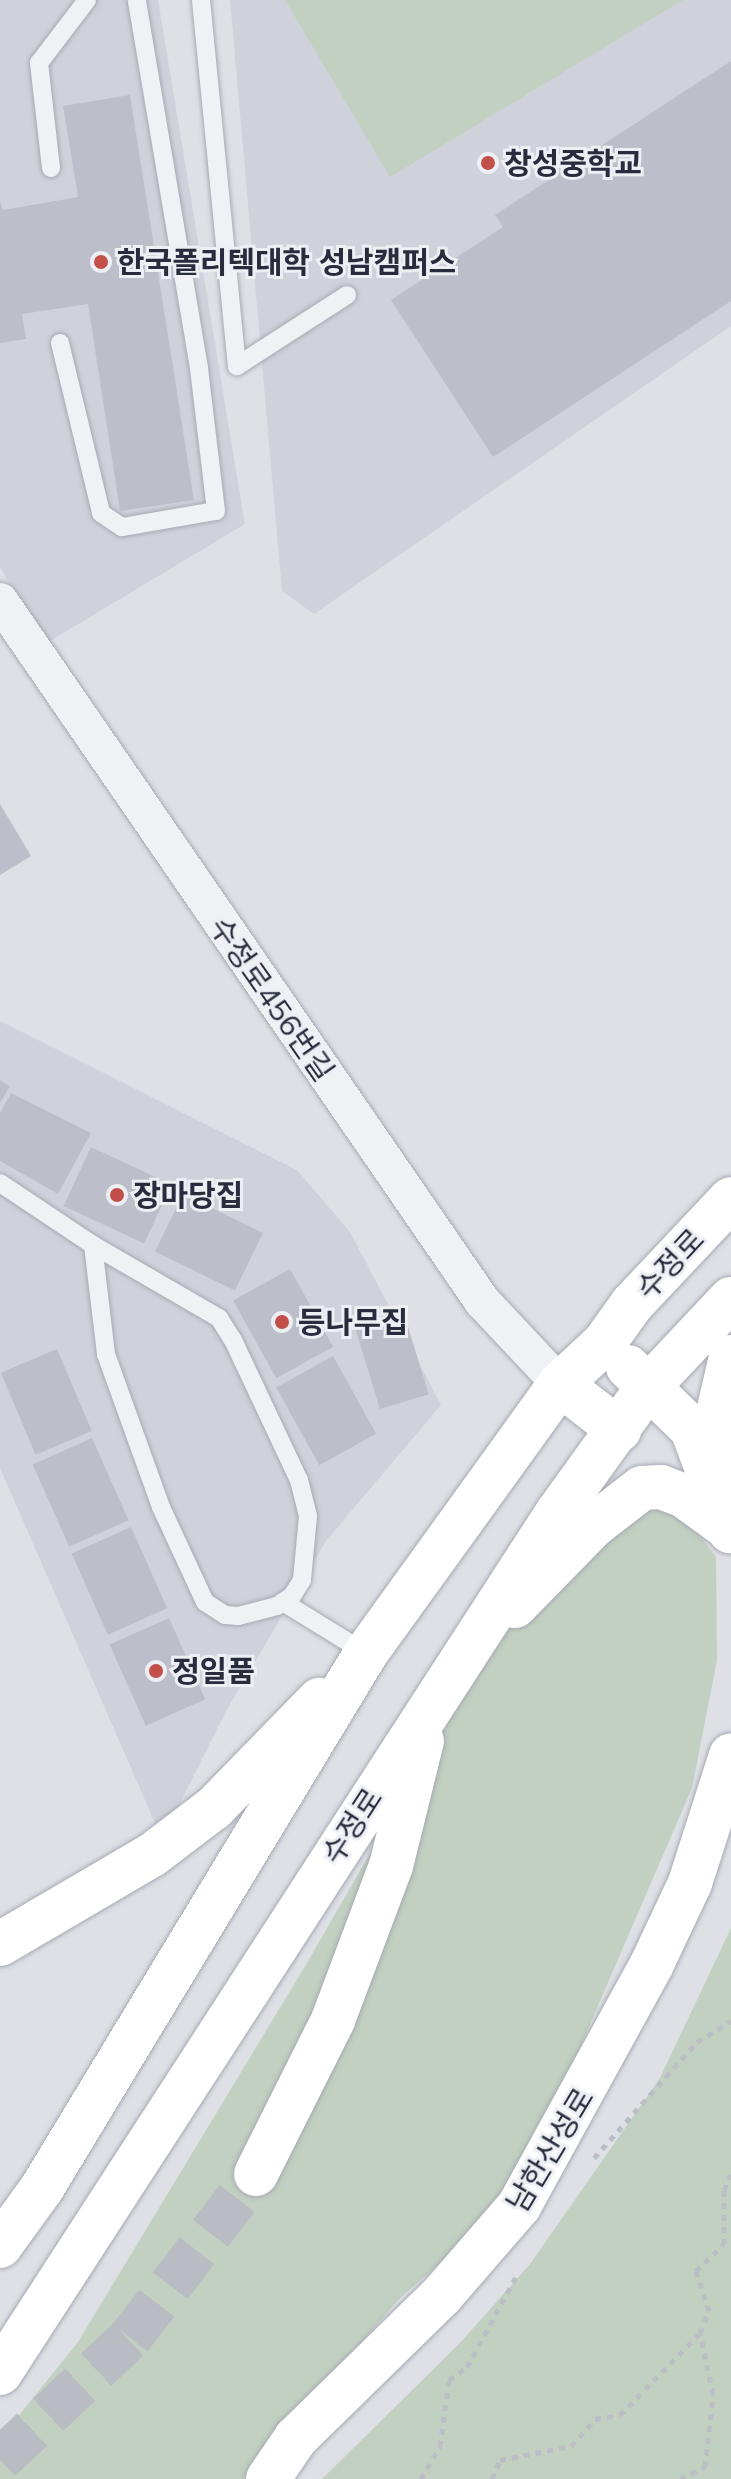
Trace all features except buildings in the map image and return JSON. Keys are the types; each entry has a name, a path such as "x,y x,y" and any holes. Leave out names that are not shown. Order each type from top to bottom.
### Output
{"main road":[{"name":"수정로","path":"0,2246 42,2188 366,1653 560,1384 604,1343 632,1304 731,1199"},
{"name":"수정로","path":"0,2373 430,1708 479,1639 549,1526 648,1387 731,1299"},
{"path":"604,1343 692,1429 730,1533"},
{"path":"730,1533 714,1430 731,1357"},
{"path":"560,1384 619,1430"},
{"path":"479,1639 563,1561 593,1526 642,1488 661,1487 684,1496 730,1533"},
{"path":"0,1944 152,1855 214,1808 366,1653"},
{"path":"256,2174 333,2020 391,1866 430,1708"},
{"name":"남한산성로","path":"268,2479 296,2438 442,2295 519,2206 651,1966 690,1883 731,1755"}],"street":[{"name":"수정로456번길","path":"0,601 482,1301 560,1384"}],"lane":[{"path":"51,168 39,63 87,0"},
{"path":"60,343 101,513 122,527 216,511 199,368 137,0"},
{"path":"201,0 237,366 347,295"},
{"path":"0,1183 93,1245 219,1318 233,1340 299,1480 308,1516 307,1562 292,1596 283,1602 238,1616 225,1615 205,1602 161,1507 106,1354 93,1245"},
{"path":"283,1602 366,1653"}],"path":[{"path":"592,2160 697,2042 731,2021"},
{"path":"492,2479 500,2460 571,2446 595,2419 620,2415 700,2333 709,2311 696,2271 724,2244 724,2190 731,2174"},
{"path":"421,2479 440,2446 449,2380 467,2367 520,2268"},
{"path":"680,2479 705,2467 713,2394 700,2333"}],"shaded area":[{"name":"한국폴리텍대학 성남캠퍼스","path":"0,0 158,0 245,524 45,644 0,567"},
{"name":"창성중학교","path":"230,0 731,0 731,326 314,614 282,591"},
{"path":"0,1021 297,1170 350,1232 441,1405 326,1541 226,1711 162,1839 0,1468"}],"green space":[{"path":"285,0 683,0 390,177"},
{"path":"665,1490 716,1557 717,1660 692,1788 562,2089 480,2228 399,2299 243,2479 0,2479 0,2439 78,2342 307,1963 479,1663 599,1510"},
{"path":"731,1928 731,2479 322,2479 460,2343 530,2264 660,2078"}],"tunnel":[{"path":"0,2460 130,2338 256,2174"}],"place":[{"name":"창성중학교","path":"488,163"},
{"name":"한국폴리텍대학 성남캠퍼스","path":"101,262"},
{"name":"장마당집","path":"117,1195"},
{"name":"등나무집","path":"282,1322"},
{"name":"정일품","path":"156,1671"}]}
